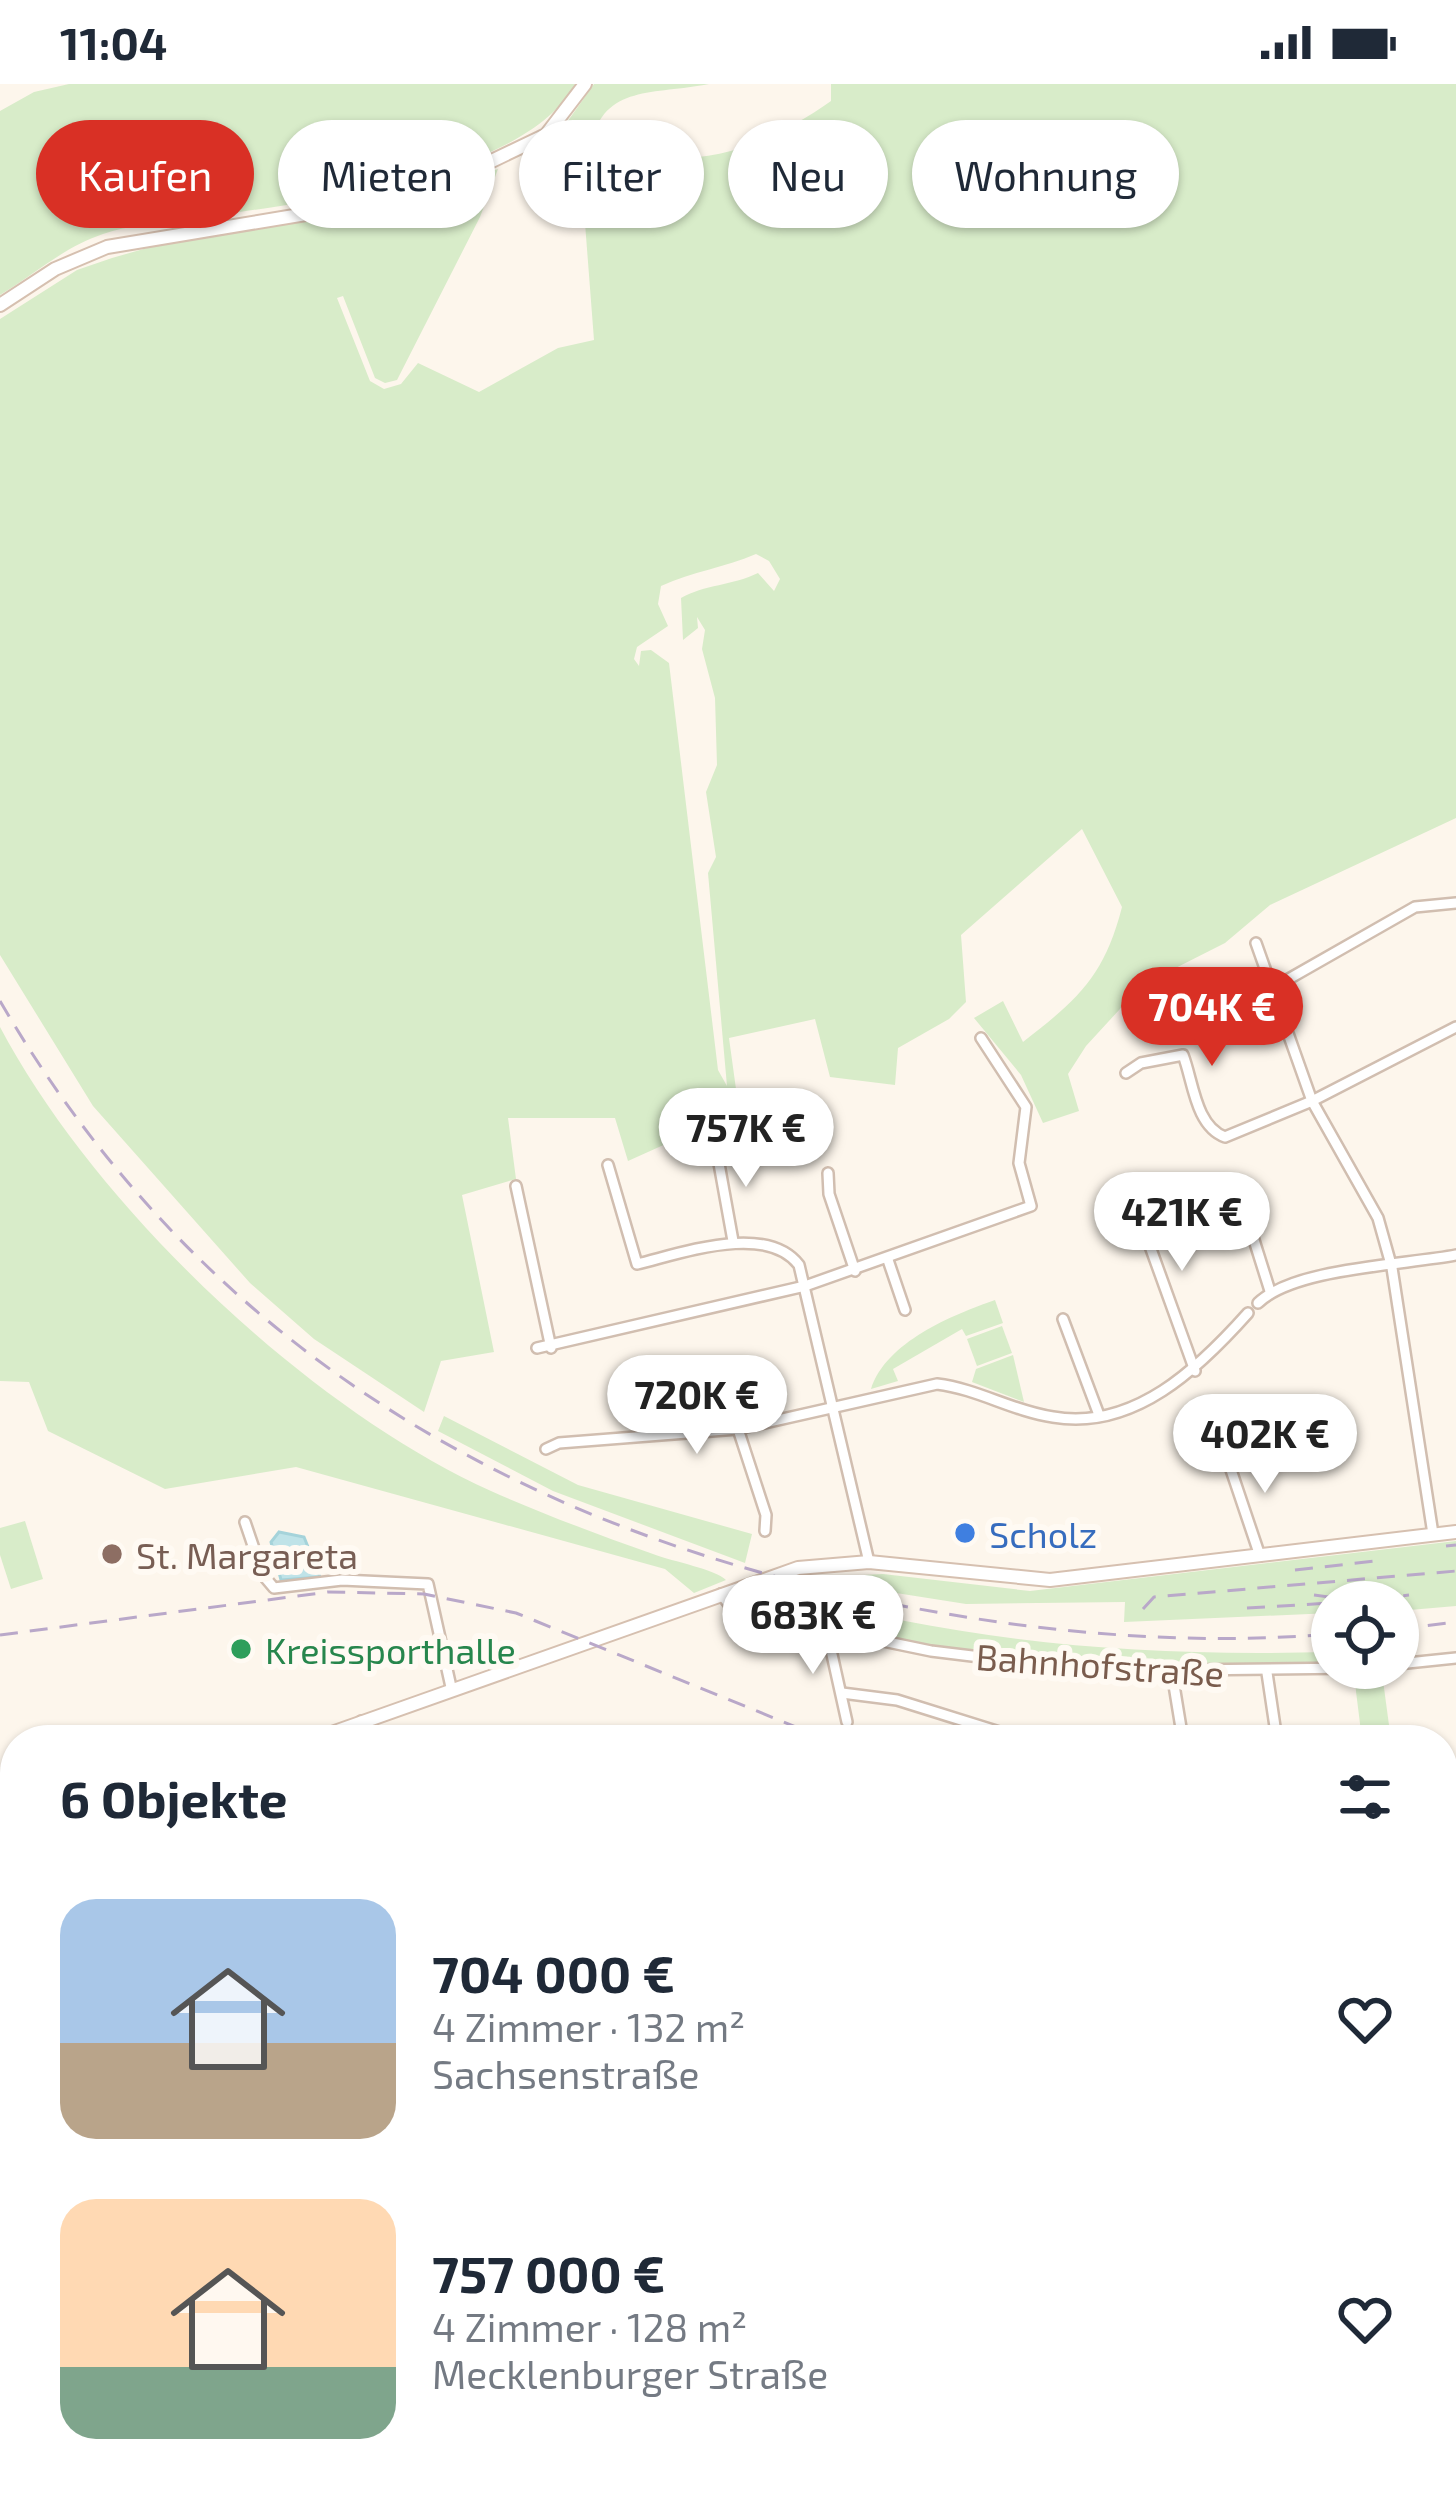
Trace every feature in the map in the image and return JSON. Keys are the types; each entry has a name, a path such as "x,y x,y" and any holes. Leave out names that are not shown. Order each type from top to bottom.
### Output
{"street":[{"path":"0,304 55,269 106,247 330,210 514,154 562,120 585,84"},
{"path":"1271,988 1415,907 1456,903"},
{"path":"1256,943 1312,1101 1378,1218 1392,1268 1432,1534"},
{"path":"1126,1073 1141,1063 1183,1054 1198,1105 1218,1136 1312,1101 1456,1027"},
{"path":"537,1348 805,1286 1031,1206 1019,1163 1026,1108 981,1038"},
{"path":"716,1147 733,1241"},
{"path":"608,1165 638,1264 733,1241 793,1257 805,1286 869,1562"},
{"path":"828,1173 829,1194 855,1271"},
{"path":"516,1186 551,1348"},
{"path":"1129,1188 1195,1371"},
{"path":"1249,1224 1270,1291"},
{"path":"1258,1303 1270,1291 1305,1279 1456,1255"},
{"path":"888,1260 905,1310"},
{"path":"546,1449 559,1443 738,1429 938,1384 965,1387 1054,1418 1099,1415 1160,1394 1195,1371 1248,1313"},
{"path":"1063,1319 1099,1415"},
{"path":"738,1429 766,1515 765,1531"},
{"path":"1224,1449 1260,1556"},
{"path":"245,1522 263,1575 274,1588 342,1580 428,1585 451,1688"},
{"path":"351,1725 798,1568 869,1562 1035,1580 1456,1532"},
{"name":"Bahnhofstraße","path":"722,1594 741,1620 834,1631 1011,1663 1172,1673 1311,1671"},
{"path":"834,1631 831,1650 847,1722"},
{"path":"1419,1662 1456,1658"},
{"path":"1172,1673 1181,1725"},
{"path":"1267,1673 1275,1725"},
{"path":"842,1693 897,1700 976,1725"},
{"path":"361,1721 362,1725"}],"green space":[{"path":"69,84 575,84 547,117 519,120 519,135 495,149 495,120 278,120 278,206 254,210 254,120 36,120 36,228 128,228 75,246 0,295 0,111 34,92"},
{"path":"594,84 709,84 634,96 607,111 601,120 569,120"},
{"path":"831,84 1456,84 1456,818 1270,905 1225,943 1142,985 1086,1046 1068,1074 1079,1111 1043,1123 1021,1075 974,1018 1003,1001 1023,1042 1074,999 1107,952 1122,907 1082,829 961,935 966,1002 949,1019 898,1048 895,1085 830,1077 815,1019 729,1038 739,1111 628,1161 615,1118 508,1118 516,1179 462,1195 494,1352 441,1361 424,1412 314,1339 250,1283 93,1106 0,955 0,319 77,270 154,246 278,226 474,228 397,380 385,383 375,378 343,296 337,298 370,381 384,389 401,384 418,363 479,392 558,348 594,340 585,228 704,228 704,156 728,151 728,228 888,228 888,120 802,120 831,101","holes":["756,554 769,561 780,579 774,591 758,573 681,598 683,640 698,628 697,617 705,630 702,649 715,698 717,765 706,792 716,857 708,873 727,1086 718,1070 669,663 651,650 641,651 639,666 634,659 637,647 668,626 658,604 661,586"]},
{"path":"0,1027 90,1163 148,1230 212,1295 350,1409 421,1455 491,1491 726,1580 694,1593 665,1569 296,1467 165,1489 48,1431 29,1382 0,1381"},
{"path":"995,1300 1003,1323 966,1336 962,1329 893,1369 898,1381 871,1389 879,1372 905,1344 941,1322"},
{"path":"1002,1326 1012,1353 977,1366 967,1339"},
{"path":"1013,1355 1024,1402 972,1382 976,1369"},
{"path":"444,1416 578,1485 752,1534 745,1563 553,1491 438,1431"},
{"path":"25,1521 43,1579 11,1589 0,1555 0,1528"},
{"path":"1456,1541 1456,1606 1419,1609 1419,1581 1311,1581 1311,1614 1124,1622 1125,1602 966,1604 801,1578 883,1574 1030,1591"},
{"path":"776,1591 984,1634 1119,1649 1311,1652 1311,1665 1171,1669 1065,1664 896,1640 836,1620 793,1615"},
{"path":"1356,1689 1384,1689 1389,1725 1360,1725"}],"water":[{"path":"279,1532 304,1537 320,1577 281,1580 271,1542"}],"railway":[{"path":"0,1001 80,1122 170,1230 271,1323 380,1404 498,1471 624,1527 758,1572 898,1605 1114,1634 1311,1635"},
{"path":"1446,1546 1456,1545"},
{"path":"1295,1570 1384,1560"},
{"path":"1143,1609 1154,1597 1456,1571"},
{"path":"0,1635 328,1592 424,1594 516,1613 791,1725"},
{"path":"1247,1608 1311,1604"},
{"path":"1419,1626 1456,1622"}],"place":[{"name":"Scholz","path":"965,1533"},
{"name":"St. Margareta","path":"112,1554"},
{"name":"Kreissporthalle","path":"241,1649"}]}
